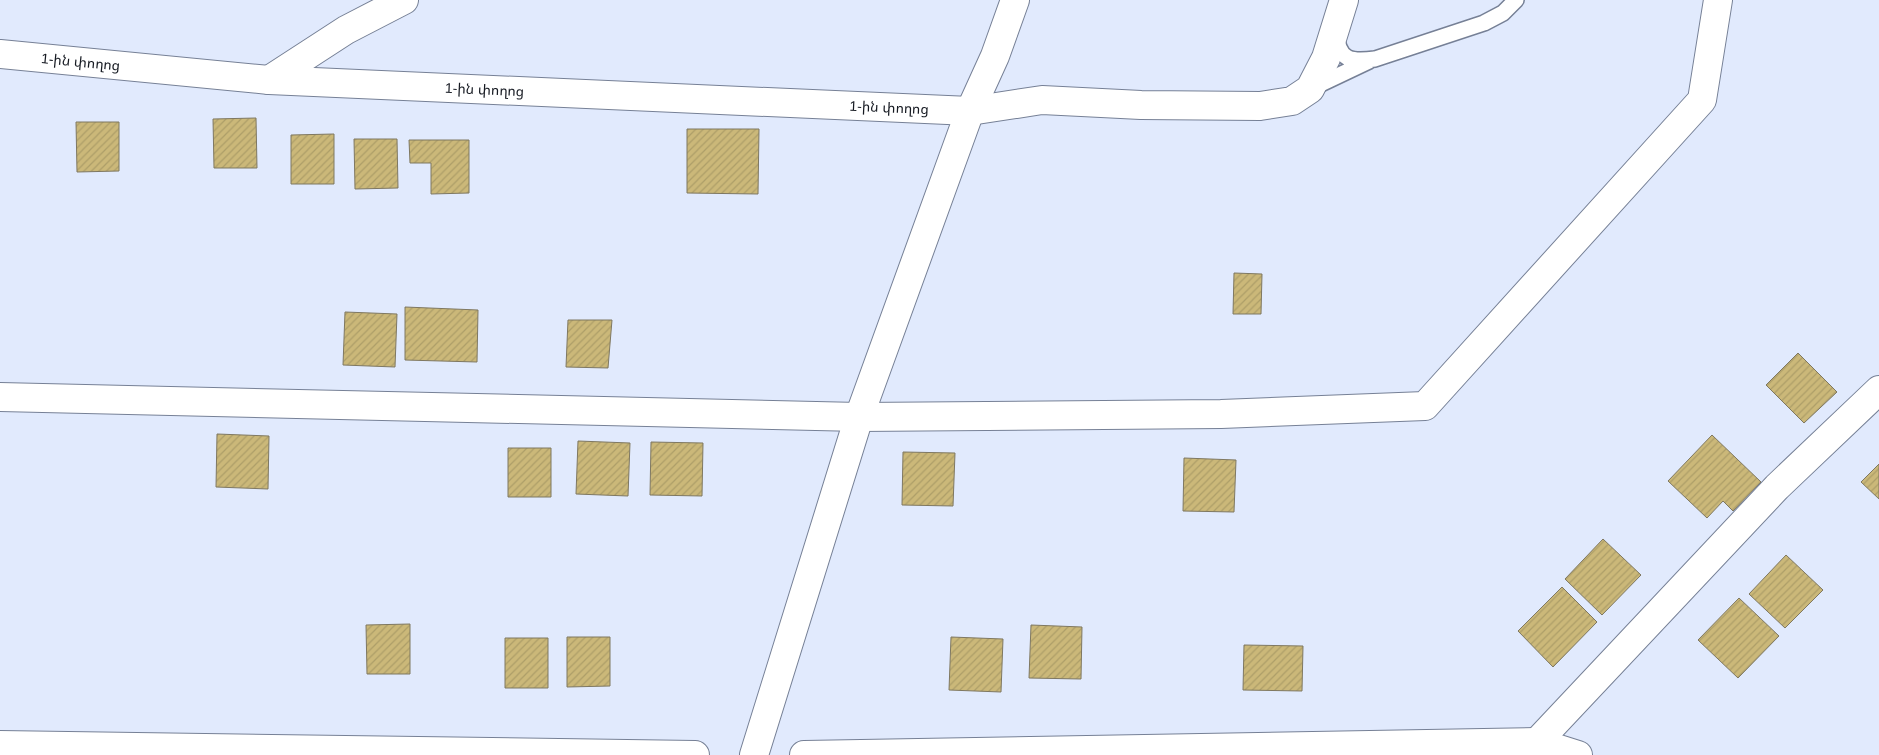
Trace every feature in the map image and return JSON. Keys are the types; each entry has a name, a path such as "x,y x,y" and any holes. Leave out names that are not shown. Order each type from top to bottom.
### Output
{"street":[{"path":"269,80 346,30 404,0"},
{"path":"754,755 859,417 970,111 995,56 1015,0"},
{"path":"1310,89 1326,58 1344,0"},
{"path":"0,397 859,417 1221,414 1425,406 1702,100 1718,0"},
{"name":"1-ին փողոց","path":"0,54 269,80 970,111 1042,100 1141,105 1260,106 1292,101 1310,89"},
{"path":"1537,742 1777,487 1879,390"},
{"path":"804,755 1537,742 1578,755"},
{"path":"0,745 695,755"}],"lane":[{"path":"1310,89 1375,58 1484,23 1503,13 1516,0"},
{"path":"1335,28 1337,43 1341,53 1347,58 1357,61 1375,58"}],"building":[{"path":"256,118 257,168 214,168 213,119"},
{"path":"76,122 119,122 119,171 77,172"},
{"path":"687,129 759,129 758,194 687,193"},
{"path":"334,134 334,184 291,184 291,135"},
{"path":"354,139 397,139 398,188 355,189"},
{"path":"409,140 469,140 469,193 431,194 431,163 410,163"},
{"path":"1234,273 1262,274 1261,314 1233,314"},
{"path":"405,307 478,310 477,362 405,360"},
{"path":"345,312 397,314 395,367 343,365"},
{"path":"568,320 612,320 608,368 566,367"},
{"path":"1798,353 1837,392 1804,423 1766,385"},
{"path":"217,434 269,436 268,489 216,487"},
{"path":"1712,435 1761,482 1733,511 1723,501 1707,518 1668,481"},
{"path":"578,441 630,443 628,496 576,494"},
{"path":"651,442 703,443 702,496 650,495"},
{"path":"508,448 551,448 551,497 508,497"},
{"path":"903,452 955,453 953,506 902,505"},
{"path":"1184,458 1236,460 1234,512 1183,511"},
{"path":"1879,464 1879,499 1861,482"},
{"path":"1603,539 1641,575 1602,615 1565,579"},
{"path":"1786,555 1823,590 1785,628 1749,594"},
{"path":"1562,587 1597,622 1553,667 1518,631"},
{"path":"1739,598 1779,636 1738,678 1698,640"},
{"path":"410,624 410,674 367,674 366,625"},
{"path":"1031,625 1082,627 1081,679 1029,678"},
{"path":"567,637 610,637 610,686 567,687"},
{"path":"951,637 1003,639 1001,692 949,690"},
{"path":"505,638 548,638 548,688 505,688"},
{"path":"1244,645 1303,646 1302,691 1243,690"}]}
